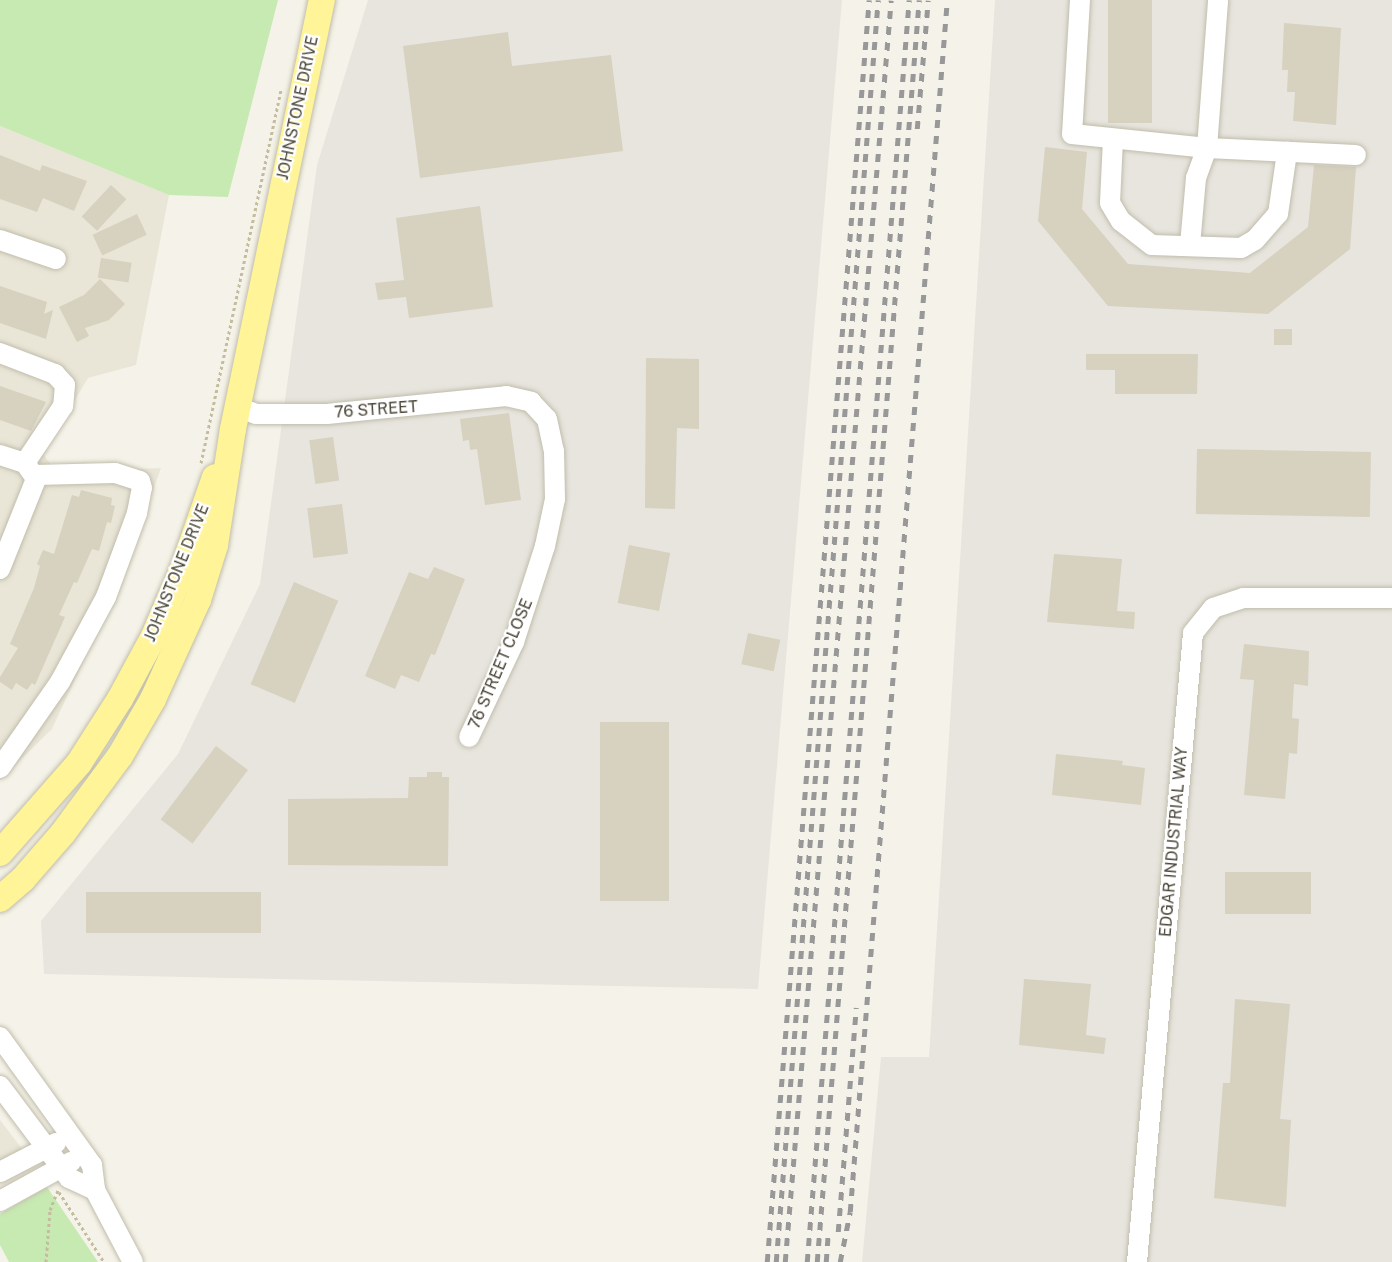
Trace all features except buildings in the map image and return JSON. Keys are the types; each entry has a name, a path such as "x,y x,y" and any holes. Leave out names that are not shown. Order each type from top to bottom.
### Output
{"main road":[{"name":"JOHNSTONE DRIVE","path":"0,898 23,879 93,796 153,699 194,609 208,567 227,485 235,418 322,0"},
{"name":"JOHNSTONE DRIVE","path":"0,853 79,763 120,699 154,636 183,569 235,418"}],"street":[{"path":"1080,0 1072,134 1207,148 1356,155"},
{"path":"1190,245 1196,178 1207,148 1218,0"},
{"path":"1113,139 1110,203 1121,221 1152,245 1241,248 1255,240 1278,214 1287,152"},
{"path":"0,240 56,259"},
{"path":"0,353 55,374 65,385 63,406 32,472 0,569"},
{"name":"76 STREET","path":"235,418 256,414 283,416 374,412 515,398"},
{"name":"76 STREET CLOSE","path":"469,737 524,614 555,499 554,451 546,419 531,402 515,398"},
{"path":"0,455 32,472 115,473 140,481 142,488 137,513 106,597 60,682 0,768"},
{"name":"EDGAR INDUSTRIAL WAY","path":"1137,1262 1193,633 1213,608 1243,598 1392,598"},
{"path":"0,1037 92,1165 95,1190 133,1262"},
{"path":"0,1086 47,1148 61,1176 95,1190"},
{"path":"0,1172 71,1133"},
{"path":"0,1201 61,1176 85,1154"}],"path":[{"path":"199,471 284,79"},
{"path":"46,1262 50,1210 61,1176"},
{"path":"58,1190 104,1262"}],"shaded area":[{"path":"368,0 842,0 758,989 44,974 41,921 178,754 260,584 317,165"},
{"path":"995,0 1392,0 1392,1262 862,1262 881,1057 929,1057"},
{"path":"0,126 169,195 136,365 88,378 43,454 57,473 161,468 121,580 52,729 0,780"},
{"path":"0,1120 26,1154 0,1166"}],"green space":[{"path":"0,0 278,0 228,197 169,195 0,126"},
{"path":"47,1187 98,1262 9,1262 0,1245 0,1214"}],"railway":[{"path":"767,1262 869,0"},
{"path":"776,1262 878,0"},
{"path":"785,1262 891,0"},
{"path":"807,1262 909,0"},
{"path":"817,1262 919,0"},
{"path":"917,129 928,0"},
{"path":"840,1262 850,1212 947,0"},
{"path":"838,1232 856,1008"},
{"path":"826,1262 828,1235"}]}
